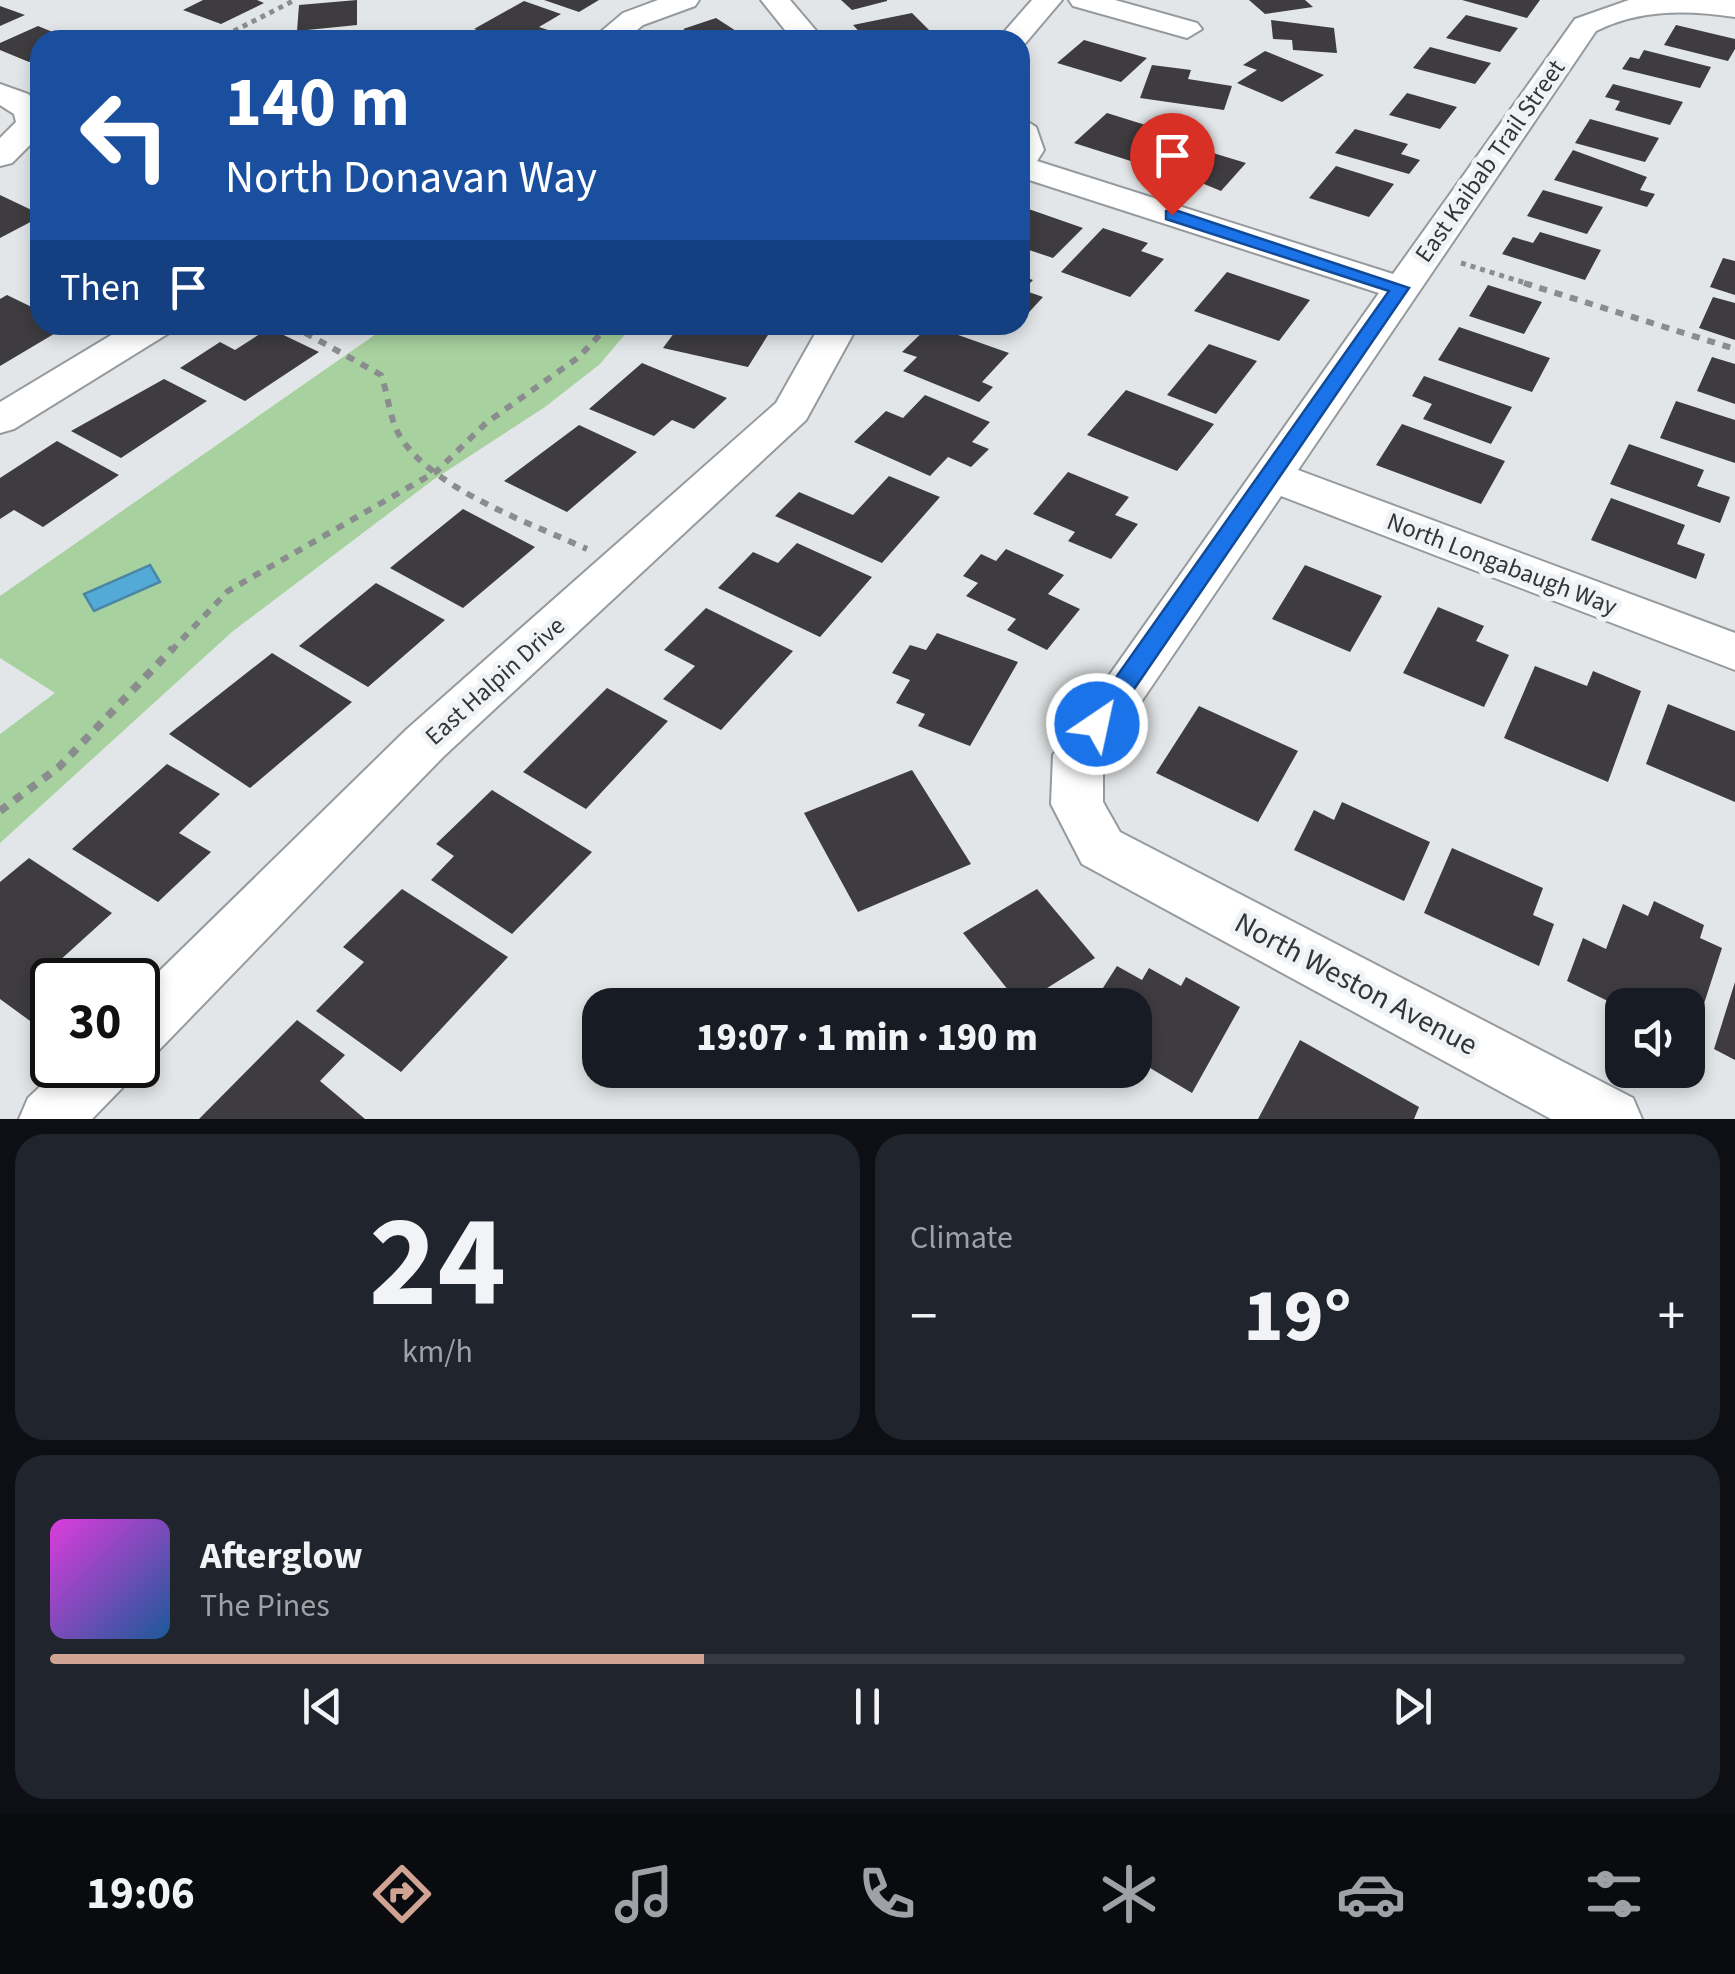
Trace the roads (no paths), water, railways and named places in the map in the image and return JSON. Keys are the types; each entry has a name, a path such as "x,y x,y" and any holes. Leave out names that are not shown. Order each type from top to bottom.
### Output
{"street":[{"path":"620,30 633,20 685,0"},
{"path":"775,0 800,30"},
{"path":"1021,30 1048,0"},
{"path":"1082,0 1187,29"},
{"path":"1636,2 1680,0 1735,8"},
{"name":"East Kaibab Trail Street","path":"1101,848 1078,804 1078,755 1585,25 1604,12 1636,2"},
{"path":"0,93 30,111"},
{"path":"0,156 30,127"},
{"path":"1030,166 1400,288"},
{"path":"0,420 139,335"},
{"name":"East Halpin Drive","path":"160,1009 425,743 792,411 834,335"},
{"name":"North Longabaugh Way","path":"1270,475 1735,652"},
{"name":"North Weston Avenue","path":"1101,848 1610,1119"},
{"path":"50,1119 81,1088"}],"water":[{"path":"150,565 160,582 94,611 84,594"}]}
